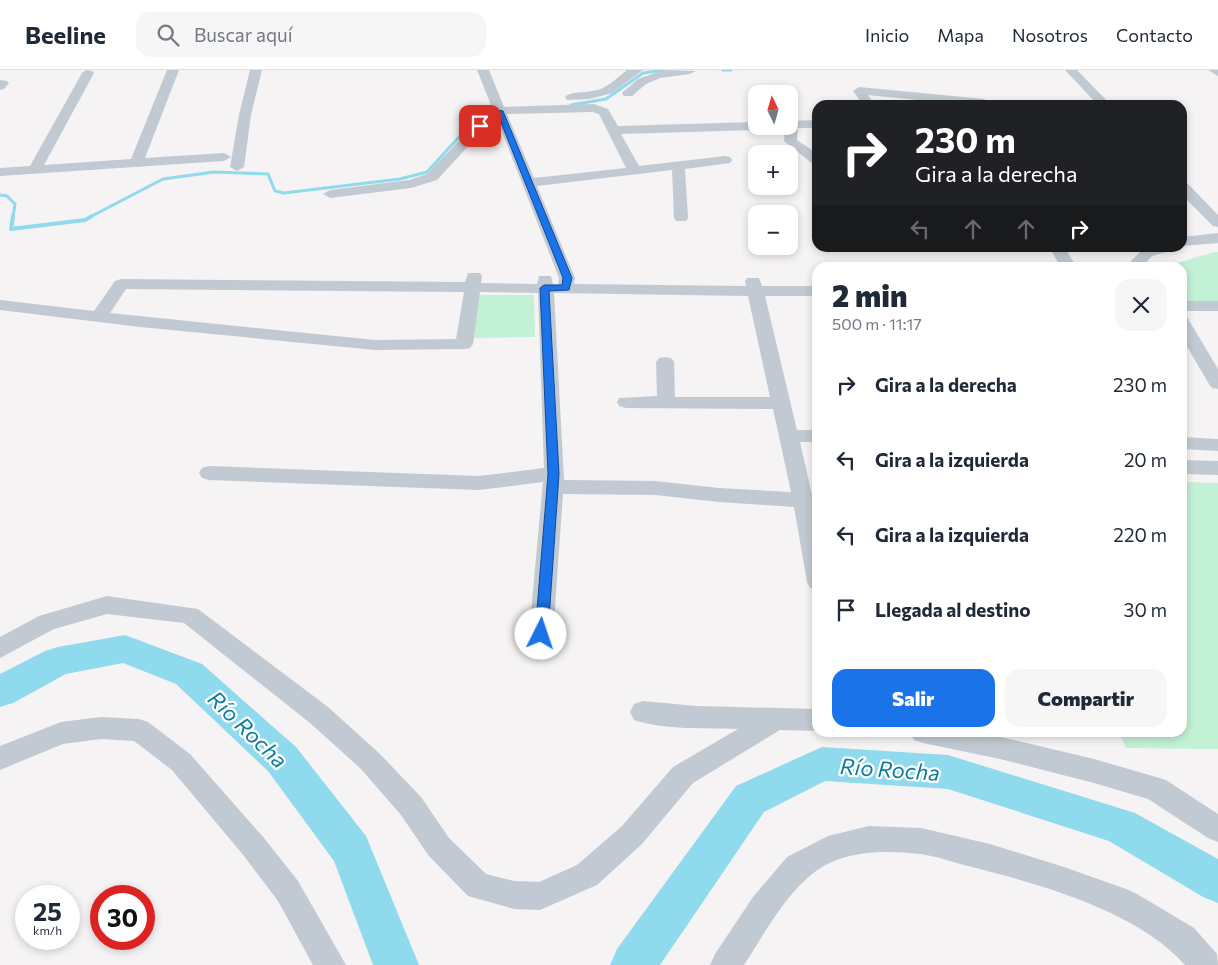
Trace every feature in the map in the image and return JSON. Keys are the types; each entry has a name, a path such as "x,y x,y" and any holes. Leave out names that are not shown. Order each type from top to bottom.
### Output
{"street":[{"path":"137,162 173,70"},
{"path":"237,167 245,115 256,70"},
{"path":"483,70 530,183 567,283"},
{"path":"330,194 410,184 432,177 499,108 603,93 618,85 630,72 637,70"},
{"path":"1071,70 1100,100"},
{"path":"1214,70 1218,73"},
{"path":"594,108 627,94 644,79 658,74 690,71"},
{"path":"35,169 88,73"},
{"path":"865,100 859,91 953,100"},
{"path":"499,108 594,108 604,112 634,170"},
{"path":"798,125 812,124"},
{"path":"613,130 748,126"},
{"path":"790,135 790,141 812,158"},
{"path":"0,172 224,157"},
{"path":"530,183 725,160"},
{"path":"678,165 681,218"},
{"path":"1187,191 1218,223"},
{"path":"1187,241 1218,238"},
{"path":"1138,262 1151,252"},
{"path":"754,286 812,281"},
{"path":"99,317 122,284 473,282 754,286 812,291"},
{"path":"0,305 375,345 464,344 473,282"},
{"path":"541,634 552,480 545,283"},
{"path":"754,286 803,500 812,549"},
{"path":"1187,306 1218,306"},
{"path":"1187,331 1218,384"},
{"path":"665,362 666,402"},
{"path":"626,402 781,403"},
{"path":"788,436 812,436"},
{"path":"1187,443 1218,445"},
{"path":"1187,467 1218,468"},
{"path":"209,473 479,483 552,480 719,495 803,500"},
{"path":"0,648 47,622 107,605 190,615 320,714 370,761 411,806 438,847 478,886 514,895 540,896 587,875 632,835 683,775 778,718"},
{"path":"643,712 696,717 812,720"},
{"path":"0,758 62,733 101,728 139,730 181,762 254,847 288,891 330,965"},
{"path":"947,737 1000,748 1156,789 1218,829"},
{"path":"726,965 764,907 797,867 828,849 869,839 921,841 990,858 1064,881 1126,904 1183,939 1206,965"}],"green space":[{"path":"1218,252 1218,303 1187,302 1187,262 1180,262"},
{"path":"479,295 534,295 535,337 474,338"},
{"path":"1187,482 1218,483 1218,749 1126,748 1121,737 1187,737"}],"waterway":[{"path":"571,105 606,99 643,73 664,70"},
{"path":"723,70 731,70"},
{"path":"90,217 163,179 214,172 268,174 275,191 284,193 400,179 427,172 471,124 493,110 498,109"},
{"path":"0,195 7,196 15,204 13,217"},
{"path":"13,216 11,229 85,220 92,216"},
{"name":"Río Rocha","path":"0,692 58,661 125,649 189,674 282,759 351,850 396,965"},
{"name":"Río Rocha","path":"633,965 750,799 822,764 948,772 1120,826 1218,882"}],"route":[{"path":"480,126 500,111 567,278 566,288 544,288 554,474 541,634"}]}
